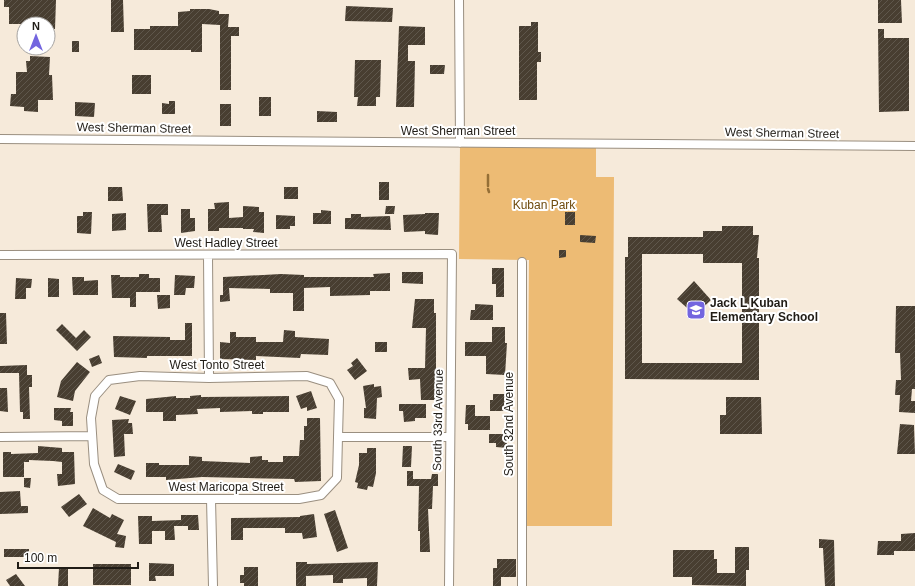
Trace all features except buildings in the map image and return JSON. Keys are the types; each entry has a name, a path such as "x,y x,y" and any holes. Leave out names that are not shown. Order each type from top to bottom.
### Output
{"street":[{"path":"459,0 460,143"},
{"name":"West Sherman Street","path":"0,139 915,146"},
{"name":"West Hadley Street","path":"0,255 452,254"},
{"name":"South 33rd Avenue","path":"449,586 449,437 452,254"},
{"path":"208,255 209,378"},
{"name":"South 32nd Avenue","path":"522,262 522,586"},
{"name":"West Tonto Street","path":"92,436 91,418 95,396 109,380 140,376 209,378 307,376 330,383 339,399 338,437"},
{"path":"0,437 92,436"},
{"name":"West Maricopa Street","path":"92,436 94,464 103,490 118,498 211,499 298,499 321,495 337,478 338,437"},
{"path":"338,437 449,437"},
{"path":"211,499 213,586"}],"green space":[{"name":"Kuban Park","path":"460,147 596,148 596,177 614,177 612,526 527,526 529,260 459,259"}],"waterway":[{"path":"488,175 488,186"}],"place":[{"name":"Jack L Kuban Elementary School","path":"696,310"}]}
